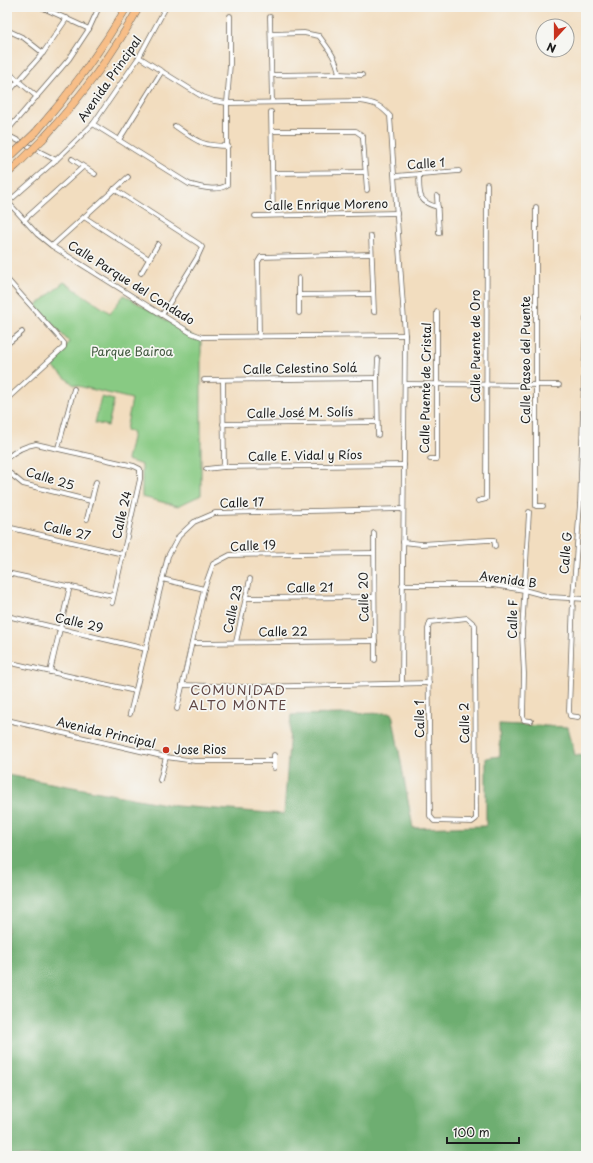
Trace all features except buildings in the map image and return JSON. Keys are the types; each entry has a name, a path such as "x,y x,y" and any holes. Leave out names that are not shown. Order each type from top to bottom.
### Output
{"highway":[{"path":"9,158 36,132 61,104 84,73 127,7"},
{"path":"7,174 43,139 88,87 138,8"}],"street":[{"path":"41,7 89,29"},
{"path":"7,131 69,59 89,29 100,7"},
{"name":"Avenida Principal","path":"8,202 56,160 93,124 139,57 166,7"},
{"path":"93,124 189,184 204,188 224,188 228,185 227,103 230,64 230,16"},
{"path":"270,17 272,102"},
{"path":"7,94 43,53 67,18"},
{"path":"7,30 24,38 43,53"},
{"path":"271,34 304,33 319,36 334,57 338,65 339,74"},
{"path":"139,57 203,97 214,101 227,103 373,103 383,108 390,116 405,335 402,684"},
{"path":"7,71 37,97"},
{"path":"119,140 162,71"},
{"path":"272,75 362,75"},
{"path":"272,112 273,215"},
{"path":"175,126 199,142 207,145 228,146"},
{"path":"272,131 356,131 363,136 367,190"},
{"path":"7,135 56,160"},
{"path":"72,159 95,174"},
{"path":"24,220 83,167"},
{"name":"Calle 1","path":"395,176 459,171"},
{"path":"273,173 365,172"},
{"path":"419,174 421,198 423,201 438,207"},
{"path":"52,246 128,177"},
{"name":"Calle Puente de Oro","path":"478,501 486,500 487,184"},
{"path":"114,190 202,247 201,252 162,315"},
{"path":"437,196 439,233"},
{"name":"Calle Parque del Condado","path":"8,202 37,234 52,246 191,333 202,337 405,335"},
{"name":"Calle Paseo del Puente","path":"536,207 536,506 543,506"},
{"name":"Calle Enrique Moreno","path":"255,216 397,214"},
{"path":"84,217 149,259"},
{"path":"371,236 374,312"},
{"path":"141,273 158,244"},
{"path":"259,337 258,262 261,257 371,254"},
{"path":"299,278 299,313"},
{"path":"7,399 64,347 64,343 8,281"},
{"path":"299,295 373,294"},
{"name":"Calle Puente de Cristal","path":"430,459 437,459 437,312"},
{"name":"Calle G","path":"578,717 570,716 569,711 573,598 580,504 586,318"},
{"path":"7,343 22,332"},
{"path":"378,359 378,435"},
{"name":"Calle Celestino Solá","path":"204,380 377,378"},
{"path":"223,380 224,467"},
{"path":"405,384 559,385"},
{"path":"58,448 74,390"},
{"name":"Calle José M. Solís","path":"223,424 377,422"},
{"name":"Calle 24","path":"7,458 15,451 26,445 36,444 134,466 140,469 140,479 112,603"},
{"name":"Calle E. Vidal y Ríos","path":"206,469 224,467 404,465"},
{"name":"Calle 25","path":"7,471 23,484 91,501"},
{"path":"87,519 96,482"},
{"name":"Calle 17","path":"130,714 168,556 179,536 194,522 215,513 403,509"},
{"name":"Calle F","path":"529,512 522,633 524,674 523,716 524,720 531,720"},
{"name":"Calle 27","path":"7,528 123,554"},
{"name":"Calle 20","path":"374,533 375,660"},
{"path":"403,542 421,544 494,540 495,546"},
{"name":"Calle 19","path":"177,709 204,589 213,564 230,555 373,553"},
{"path":"7,572 113,596"},
{"path":"162,579 204,589"},
{"name":"Calle 23","path":"236,642 250,579"},
{"name":"Avenida B","path":"402,585 482,584 524,590 550,597 586,599"},
{"path":"50,672 70,586"},
{"name":"Calle 21","path":"246,598 374,597"},
{"name":"Calle 29","path":"7,616 146,648"},
{"name":"Calle 2","path":"430,622 467,618 475,625 476,819 472,822 434,821 430,816"},
{"name":"Calle 1","path":"430,622 428,629 430,816"},
{"name":"Calle 22","path":"192,643 375,641"},
{"path":"7,662 135,692"},
{"path":"182,685 250,687 429,683"},
{"path":"250,687 250,706"},
{"name":"Avenida Principal","path":"7,720 166,757 195,761 274,761"},
{"path":"274,755 274,768"},
{"path":"160,780 166,757"}],"green space":[{"name":"Parque Bairoa","path":"64,282 110,313 124,295 201,341 201,495 178,506 142,497 142,465 127,460 133,433 126,430 132,399 74,385 53,367 69,342 36,306"},
{"path":"101,397 114,400 108,426 95,423"},
{"path":"392,713 413,828 486,826 486,758 500,756 499,724 568,727 575,755 586,756 586,1156 7,1156 7,775 176,806 284,814 291,715"}],"place":[{"name":"Jose Rios","path":"166,750"}],"district":[{"name":"COMUNIDAD ALTO MONTE","path":"238,698"}]}
